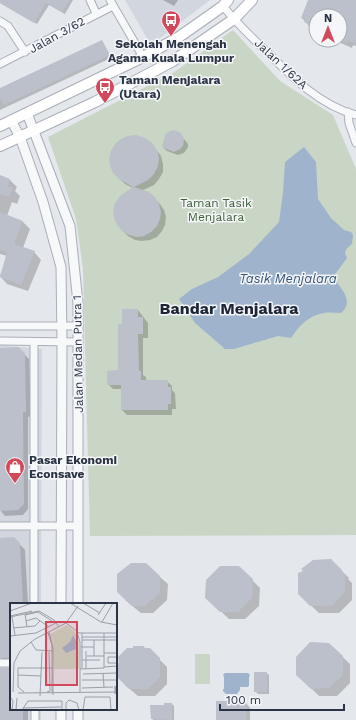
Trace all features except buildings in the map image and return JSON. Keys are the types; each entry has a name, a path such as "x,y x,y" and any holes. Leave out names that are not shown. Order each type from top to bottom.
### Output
{"main road":[{"path":"0,146 95,102 173,61 234,19 252,0"},
{"path":"0,126 143,57 179,36 225,3"}],"street":[{"path":"90,0 96,13"},
{"path":"112,3 143,57"},
{"name":"Jalan 3/62","path":"0,64 25,52 112,3"},
{"name":"Jalan 1/62A","path":"225,3 234,19 296,81 329,104 356,114"},
{"path":"0,21 8,26 25,52"},
{"path":"348,112 348,123 356,143"},
{"name":"Jalan Medan Putra 1","path":"27,113 70,226 79,326 78,603"},
{"name":"Jalan Medan Putra 1","path":"12,120 43,202 60,267 62,326 60,526 61,603"},
{"path":"0,326 79,326"},
{"path":"0,341 78,342"},
{"path":"34,342 34,603"},
{"path":"0,526 78,526"}],"shaded area":[{"path":"125,0 210,0 151,45"},
{"path":"0,345 42,349 41,603 10,603 10,710 41,710 41,720 0,720"}],"green space":[{"name":"Taman Tasik Menjalara","path":"233,30 280,81 333,115 356,169 356,535 90,536 83,269 76,219 48,137 173,73"},
{"path":"195,654 210,654 210,684 195,684"}],"water":[{"name":"Tasik Menjalara","path":"304,147 316,162 318,199 331,218 344,230 351,232 353,235 352,244 345,252 347,258 333,277 343,290 347,304 341,313 324,313 309,319 297,329 291,338 278,336 234,349 225,349 195,323 179,299 192,289 218,277 249,254 279,222 285,162"},
{"path":"225,673 248,673 250,675 249,686 240,687 237,694 226,694 223,691 223,675"}],"place":[{"name":"Sekolah Menengah Agama Kuala Lumpur","path":"171,37"},
{"name":"Taman Menjalara (Utara)","path":"105,104"},
{"name":"Pasar Ekonomi Econsave","path":"15,484"}],"district":[{"name":"Bandar Menjalara","path":"229,308"}]}
